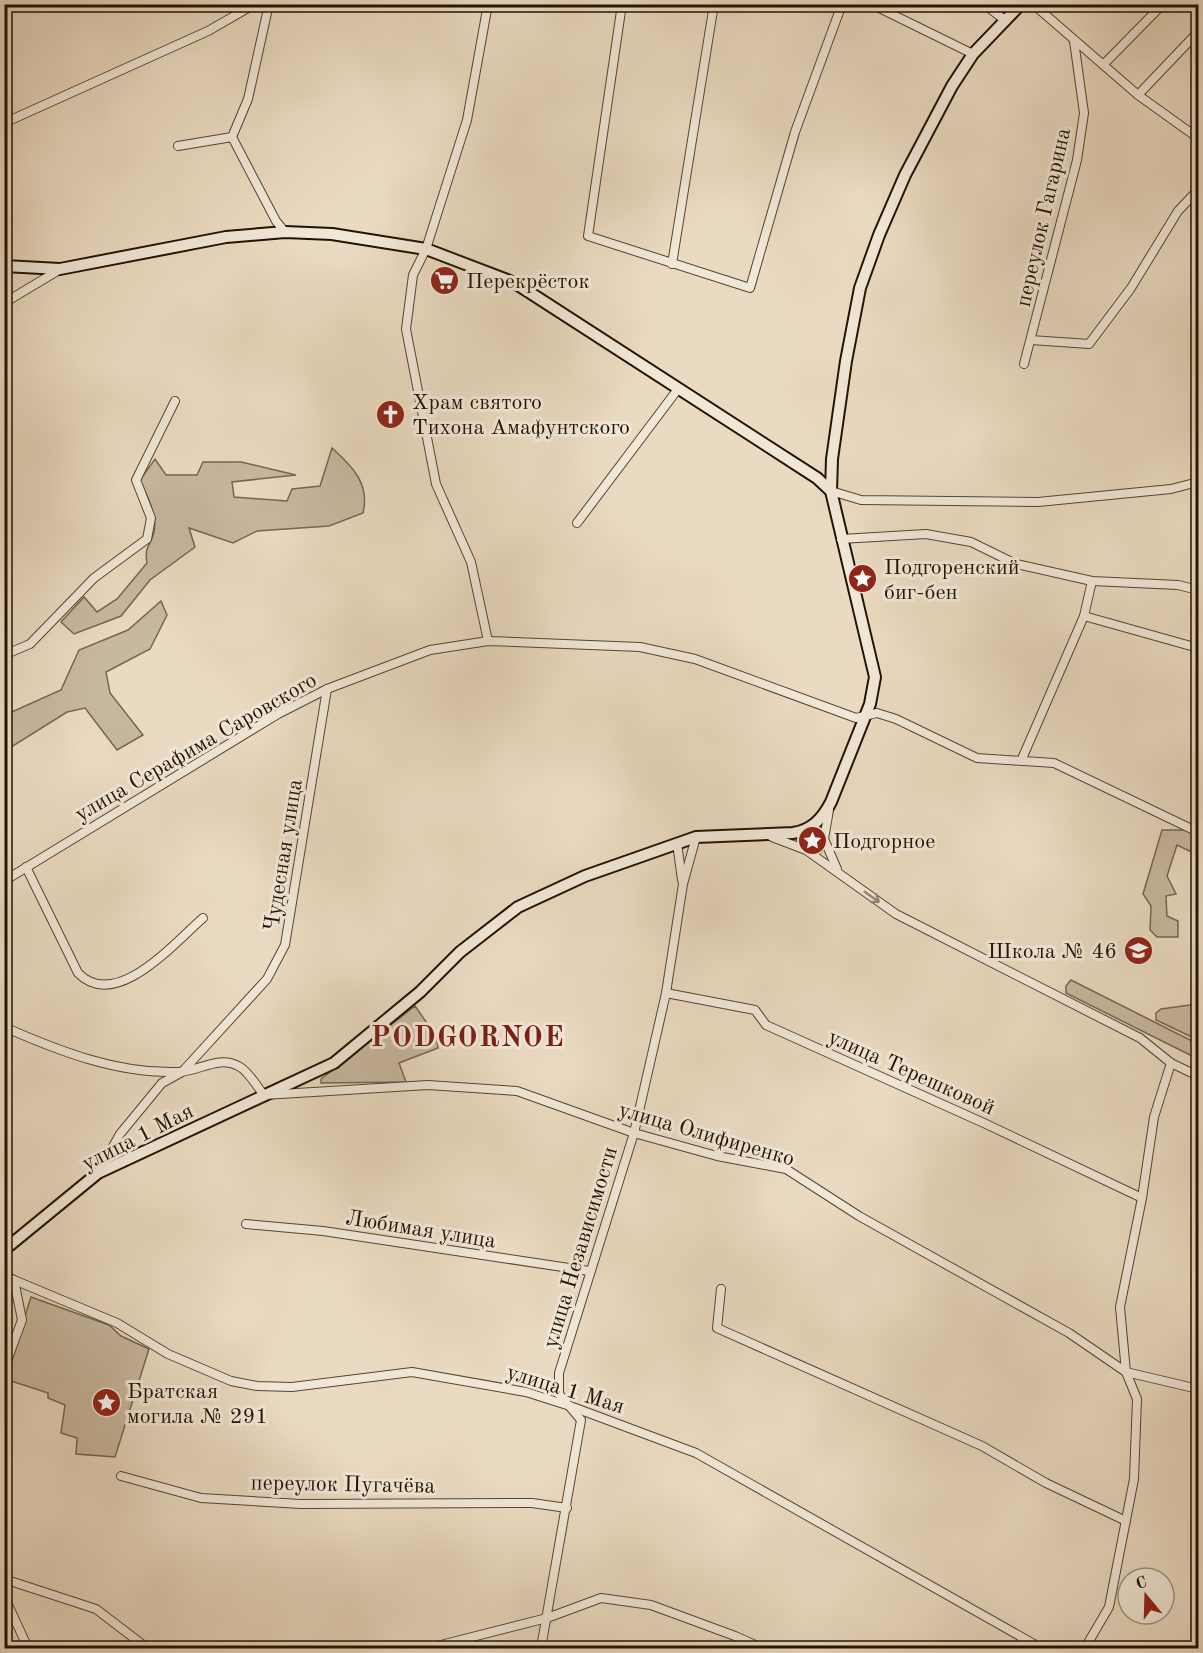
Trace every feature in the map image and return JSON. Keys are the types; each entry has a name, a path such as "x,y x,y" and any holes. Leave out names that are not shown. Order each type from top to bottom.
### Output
{"street":[{"path":"4,123 208,31 255,4"},
{"path":"232,137 248,99 269,4"},
{"path":"488,4 467,120 426,249 413,275 406,328 436,484 471,562 488,641"},
{"path":"622,4 588,236 750,288 795,132 842,4"},
{"path":"672,264 714,4"},
{"path":"871,4 973,54"},
{"path":"984,4 1006,21"},
{"path":"806,850 801,840 807,830 822,817 831,802 874,690 874,663 840,539 831,491 832,459 844,372 860,288 879,235 905,175 951,86 973,54 1022,4"},
{"path":"1033,4 1138,95 1198,138"},
{"path":"1102,65 1163,4"},
{"path":"1138,95 1198,32"},
{"name":"переулок Гагарина","path":"1023,364 1077,160 1084,113 1074,41"},
{"path":"177,146 232,137"},
{"path":"232,137 276,221 285,232"},
{"path":"1031,340 1089,344 1131,288 1178,211 1198,190"},
{"path":"4,266 60,269 226,237 285,232 332,234 426,249 515,283 817,478 831,491 861,500 1038,502 1171,489 1198,482"},
{"path":"4,303 60,269"},
{"path":"577,523 678,389"},
{"path":"4,655 30,644 94,579 147,539 151,518 136,480 175,401"},
{"path":"840,539 926,534 971,542 1016,564 1092,581 1178,585 1198,590"},
{"path":"1021,761 1084,616 1092,581"},
{"path":"1084,616 1198,648"},
{"name":"улица Серафима Саровского","path":"4,881 278,714 327,689 430,650 488,641 640,647 695,659 856,718 877,713 896,719 977,758 1054,763 1198,832"},
{"name":"Чудесная улица","path":"98,1173 120,1134 162,1083 182,1072 267,979 285,945 327,689"},
{"path":"806,850 816,851 822,846 831,802"},
{"path":"807,830 818,830 824,839 830,858 841,875"},
{"name":"улица 1 Мая","path":"4,1250 98,1173 334,1063 378,1028 495,922 518,907 585,876 696,837 726,834 768,835 807,830"},
{"path":"768,835 806,850 896,914 1140,1038 1171,1063 1198,1076"},
{"path":"683,884 696,837"},
{"path":"676,843 683,884"},
{"path":"26,867 78,973 87,982 100,985 134,978 203,918"},
{"name":"улица Независимости","path":"541,1648 581,1420 559,1394 557,1384 589,1271 634,1133 666,993 683,884"},
{"name":"улица Терешковой","path":"666,993 755,1010 766,1025 986,1124 1142,1198"},
{"path":"4,1028 47,1046 108,1064 152,1073 182,1072 213,1062 240,1067 264,1095"},
{"path":"1085,1648 1109,1607 1134,1479 1137,1399 1126,1372 1120,1307 1142,1198 1154,1117 1171,1063"},
{"name":"улица Олифиренко","path":"264,1095 428,1085 517,1091 634,1133 717,1156 786,1169 879,1228 1069,1333 1126,1372 1198,1389"},
{"name":"Любимая улица","path":"246,1224 323,1231 589,1271"},
{"name":"улица 1 Мая","path":"4,1275 117,1323 168,1354 231,1381 257,1386 292,1387 412,1372 526,1392 570,1406 696,1453 1041,1648"},
{"path":"4,1369 22,1320 14,1280"},
{"path":"721,1289 717,1328 982,1446 1046,1483 1126,1521"},
{"name":"переулок Пугачёва","path":"121,1476 201,1498 300,1504 532,1503 567,1508"},
{"path":"4,1579 96,1609 147,1648"},
{"path":"4,1596 28,1648"},
{"path":"429,1648 547,1618 601,1598 651,1605 762,1648"}],"shaded area":[{"path":"332,448 353,469 362,485 365,503 363,513 329,526 257,531 233,543 189,528 195,547 150,580 121,616 74,634 61,622 84,597 97,612 117,599 147,563 146,553 155,526 151,505 140,480 155,459 166,475 197,475 203,462 241,462 296,475 232,482 234,497 287,501 292,489 320,486"},
{"path":"161,601 167,615 150,649 106,672 110,693 143,735 117,750 85,708 67,712 5,751 5,715 61,690 79,650 128,630"},
{"path":"1162,830 1198,830 1198,855 1177,845 1167,876 1176,894 1166,896 1167,916 1178,921 1178,937 1157,937 1150,930 1151,906 1143,894"},
{"path":"810,832 816,832 821,840 819,846 810,848 805,843 805,837"},
{"path":"1071,980 1198,1044 1198,1059 1066,993 1066,986"},
{"path":"1197,1004 1198,1040 1156,1020 1156,1013 1161,1009"},
{"path":"415,1006 436,1036 438,1048 399,1063 406,1082 321,1083 321,1079"},
{"path":"31,1297 109,1325 121,1336 149,1349 115,1457 76,1454 77,1438 61,1433 65,1405 48,1398 48,1393 5,1379"}],"place":[{"name":"Перекрёсток","path":"445,280"},
{"name":"Храм святого Тихона Амафунтского","path":"391,414"},
{"name":"Подгоренский биг-бен","path":"863,579"},
{"name":"Подгорное","path":"812,840"},
{"name":"Школа № 46","path":"1138,950"},
{"name":"Братская могила № 291","path":"106,1403"}],"district":[{"name":"PODGORNOE","path":"468,1036"}]}
